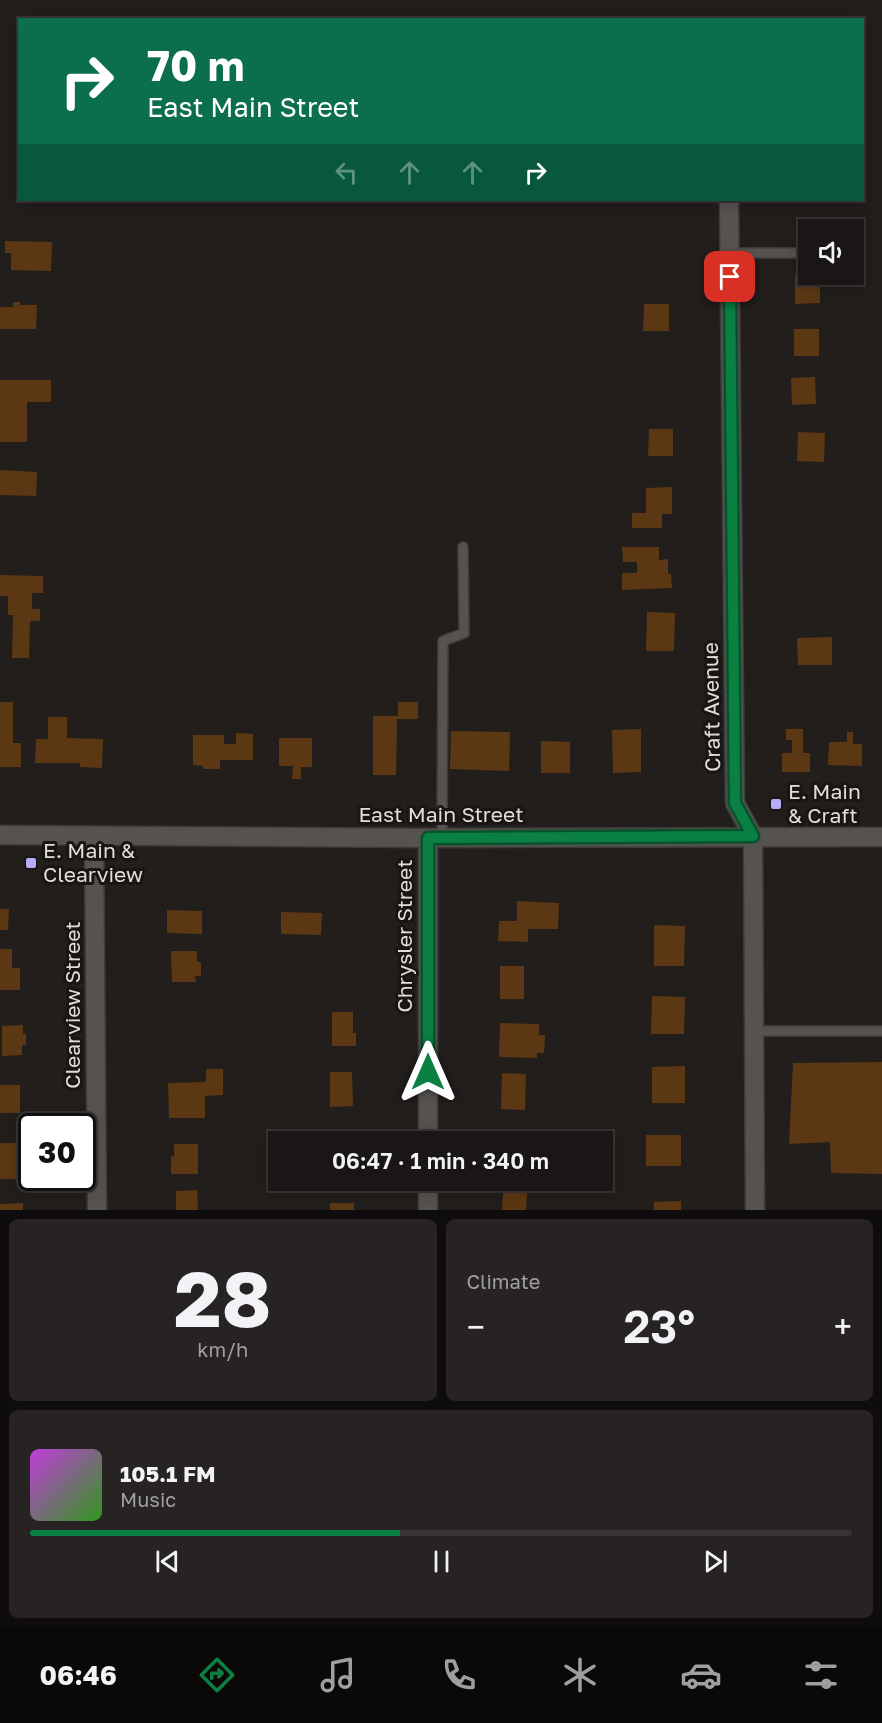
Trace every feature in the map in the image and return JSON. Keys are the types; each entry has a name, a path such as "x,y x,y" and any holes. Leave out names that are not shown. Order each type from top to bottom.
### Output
{"street":[{"name":"Craft Avenue","path":"729,201 735,803 753,836 754,1210"},
{"name":"East Main Street","path":"0,835 435,838 882,837"},
{"name":"Clearview Street","path":"94,836 97,1210"},
{"name":"Chrysler Street","path":"428,1131 435,838"},
{"path":"428,1191 428,1210"}],"lane":[{"path":"729,253 798,253"},
{"path":"435,838 443,640 465,633 463,547"},
{"path":"754,1031 882,1031"}],"building":[{"path":"5,241 52,242 51,271 11,270 11,253 5,253"},
{"path":"795,275 798,275 798,285 820,285 820,303 795,304"},
{"path":"13,302 20,302 20,305 37,305 36,329 0,329 0,307 13,307"},
{"path":"644,304 669,304 669,331 643,331"},
{"path":"794,329 819,329 819,356 794,356"},
{"path":"815,377 816,404 792,405 791,378"},
{"path":"0,380 51,380 51,402 27,402 27,442 0,442"},
{"path":"649,429 673,429 673,456 648,456"},
{"path":"798,432 825,433 824,462 797,461"},
{"path":"0,470 37,472 36,496 0,495"},
{"path":"672,487 672,514 662,514 662,528 632,528 632,513 646,513 646,488"},
{"path":"622,547 659,547 659,560 668,559 668,574 671,574 672,588 622,590 622,573 637,573 637,562 623,562"},
{"path":"0,575 43,576 43,593 32,593 32,609 40,609 40,621 30,621 29,658 12,658 13,615 8,615 8,596 0,596"},
{"path":"647,612 675,613 674,651 646,651"},
{"path":"832,637 832,665 798,665 797,638"},
{"path":"0,702 13,702 13,743 21,743 21,767 0,767"},
{"path":"398,702 418,702 418,719 397,719 396,775 373,775 373,716 398,716"},
{"path":"48,717 67,717 67,738 103,739 102,768 80,767 80,763 35,763 36,739 48,739"},
{"path":"641,729 641,772 613,773 612,730"},
{"path":"786,729 803,729 803,753 810,753 810,772 782,772 782,753 792,753 792,740 786,740"},
{"path":"451,731 510,732 509,771 450,769"},
{"path":"847,732 853,732 853,744 862,744 862,766 828,765 829,742 847,742"},
{"path":"236,733 253,734 253,760 220,760 220,769 203,769 203,766 193,765 193,735 224,735 224,744 236,744"},
{"path":"279,738 312,738 312,767 301,767 301,779 292,779 293,766 279,766"},
{"path":"541,741 570,742 570,773 541,773"},
{"path":"517,901 559,903 558,929 528,929 528,942 498,941 499,921 517,921"},
{"path":"0,909 9,909 8,930 0,930"},
{"path":"167,910 202,911 202,934 167,933"},
{"path":"281,912 322,913 321,935 281,934"},
{"path":"654,925 685,926 684,966 654,966"},
{"path":"0,949 12,949 12,968 20,968 20,990 0,990"},
{"path":"171,951 197,951 197,962 201,962 201,976 195,976 196,982 172,982"},
{"path":"500,966 524,966 524,999 500,999"},
{"path":"652,996 685,997 684,1034 651,1034"},
{"path":"332,1012 353,1012 353,1033 356,1033 356,1046 332,1046"},
{"path":"500,1023 539,1024 539,1035 545,1035 544,1053 537,1053 537,1058 499,1057"},
{"path":"23,1025 26,1045 22,1045 22,1055 2,1056 2,1026"},
{"path":"882,1062 882,1174 831,1173 830,1142 789,1144 793,1063"},
{"path":"685,1066 685,1103 652,1103 652,1067"},
{"path":"206,1069 223,1069 223,1095 205,1096 205,1118 169,1118 168,1083 206,1082"},
{"path":"330,1072 352,1072 353,1106 330,1107"},
{"path":"502,1073 526,1074 525,1110 501,1109"},
{"path":"0,1085 20,1085 20,1113 0,1113"},
{"path":"646,1135 681,1135 681,1166 646,1166"},
{"path":"0,1143 18,1143 18,1179 0,1179"},
{"path":"174,1144 198,1144 198,1174 171,1174"},
{"path":"197,1190 198,1210 176,1210 176,1191"},
{"path":"503,1192 527,1193 526,1210 502,1210"},
{"path":"681,1201 681,1210 654,1210 654,1202"},
{"path":"23,1203 23,1210 0,1210 0,1204"},
{"path":"330,1203 354,1203 354,1210 330,1210"}],"place":[{"name":"E. Main & Craft","path":"776,804"},
{"name":"E. Main & Clearview","path":"31,863"}],"route":[{"path":"428,1072 428,838 753,836 735,803 730,277"}]}
